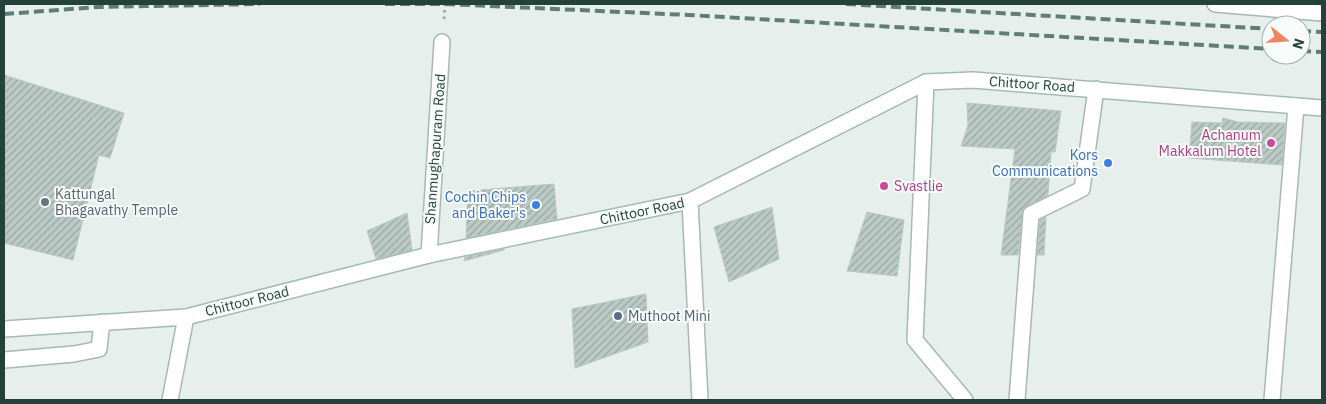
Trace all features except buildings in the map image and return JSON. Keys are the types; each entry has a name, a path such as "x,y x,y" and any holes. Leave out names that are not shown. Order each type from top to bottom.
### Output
{"street":[{"path":"1215,4 1306,8 1322,13"},
{"name":"Shanmughapuram Road","path":"429,255 442,42"},
{"name":"Chittoor Road","path":"4,329 186,317 429,255 690,201 926,82 973,80 1322,108"},
{"path":"926,82 915,340 965,400"},
{"path":"1016,400 1031,214 1082,189 1096,89"},
{"path":"1272,400 1296,106"},
{"path":"690,201 700,400"},
{"path":"170,400 186,317"},
{"path":"4,360 74,354 99,349 95,322"}],"railway":[{"path":"4,14 98,7 260,4"},
{"path":"385,4 445,4 689,15 1261,48"},
{"path":"846,4 1261,28"},
{"path":"1311,31 1322,32"},
{"path":"1311,51 1322,52"}],"place":[{"name":"Achanum Makkalum Hotel","path":"1271,143"},
{"name":"Kors Communications","path":"1108,163"},
{"name":"Svastlie","path":"884,186"},
{"name":"Kattungal Bhagavathy Temple","path":"45,202"},
{"name":"Cochin Chips and Baker's","path":"536,205"},
{"name":"Muthoot Mini","path":"618,316"}]}
